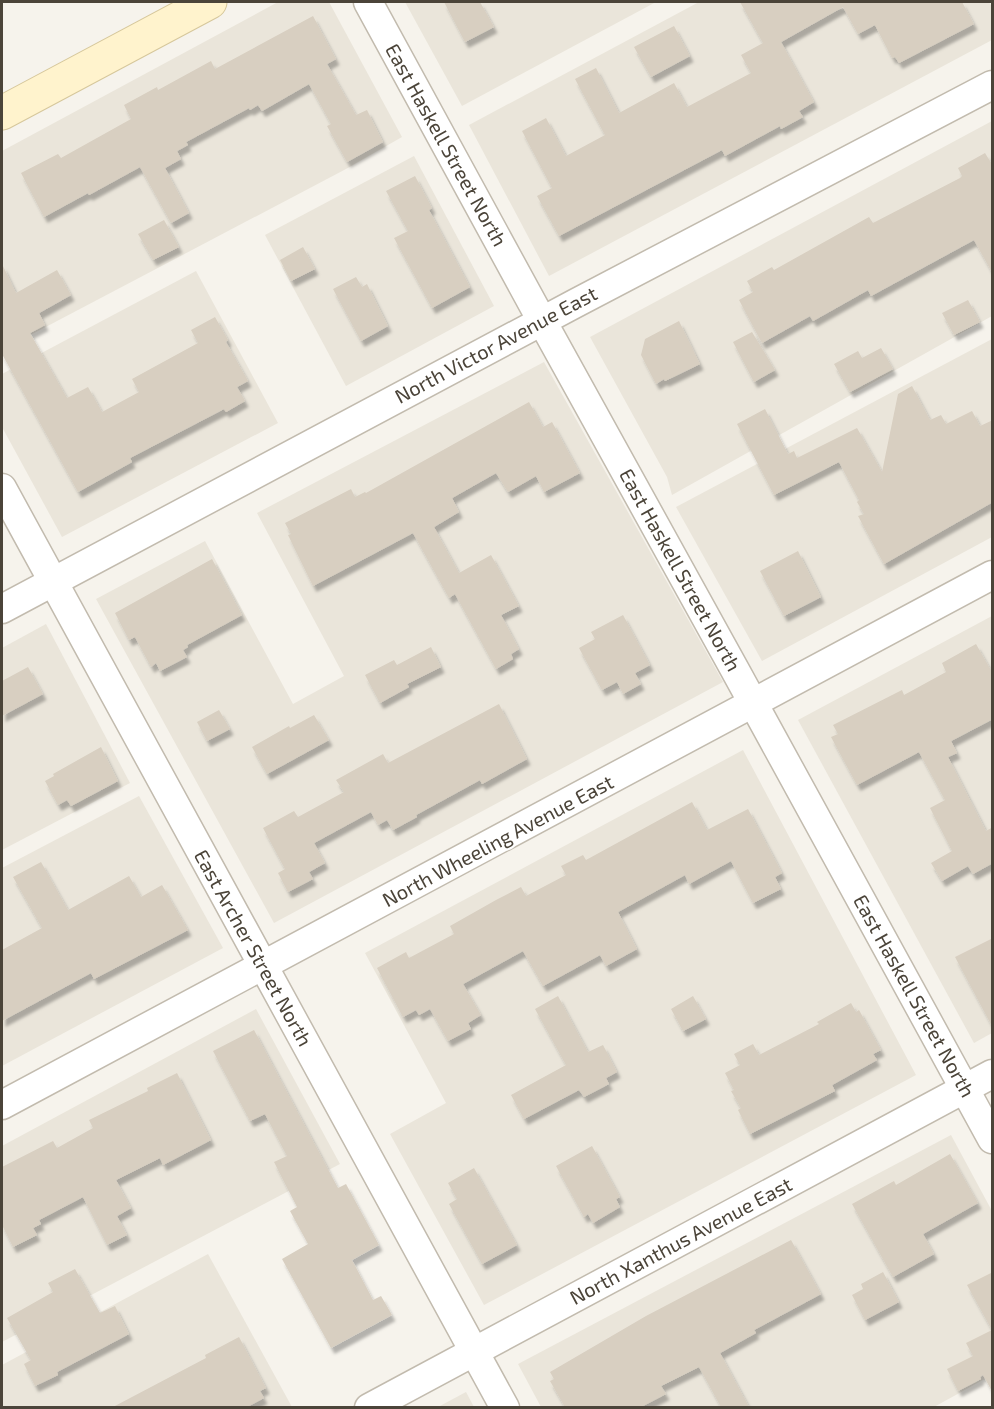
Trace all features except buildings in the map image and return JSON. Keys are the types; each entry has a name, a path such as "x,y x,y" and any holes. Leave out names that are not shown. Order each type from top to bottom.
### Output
{"main road":[{"path":"2,113 210,2"}],"street":[{"name":"East Haskell Street North","path":"368,2 993,1139"},
{"name":"North Victor Avenue East","path":"2,609 542,321 993,85"},
{"name":"East Archer Street North","path":"2,488 505,1407"},
{"name":"North Wheeling Avenue East","path":"2,1105 993,575"},
{"name":"North Xanthus Avenue East","path":"369,1407 993,1074"}],"shaded area":[{"path":"278,2 329,2 402,137 346,169 2,350 2,151"},
{"path":"405,2 656,2 462,106"},
{"path":"699,2 989,2 992,7 992,40 549,276 469,125"},
{"path":"992,121 992,316 672,495 667,477 590,337"},
{"path":"414,156 494,306 346,386 265,235"},
{"path":"196,271 278,423 62,537 2,427 2,374"},
{"path":"992,339 992,537 762,661 676,507"},
{"path":"544,362 723,682 274,923 96,599 205,541 293,704 344,676 257,513"},
{"path":"992,616 992,1033 974,1043 798,720"},
{"path":"46,624 130,783 2,850 2,648"},
{"path":"743,750 916,1075 484,1305 390,1134 446,1103 365,953"},
{"path":"139,796 223,948 2,1066 2,868"},
{"path":"256,1009 340,1164 2,1342 2,1146"},
{"path":"951,1135 992,1211 992,1375 934,1407 541,1407 518,1364"},
{"path":"208,1254 292,1407 2,1408 2,1365"},
{"path":"466,1392 474,1407 438,1407"}]}
